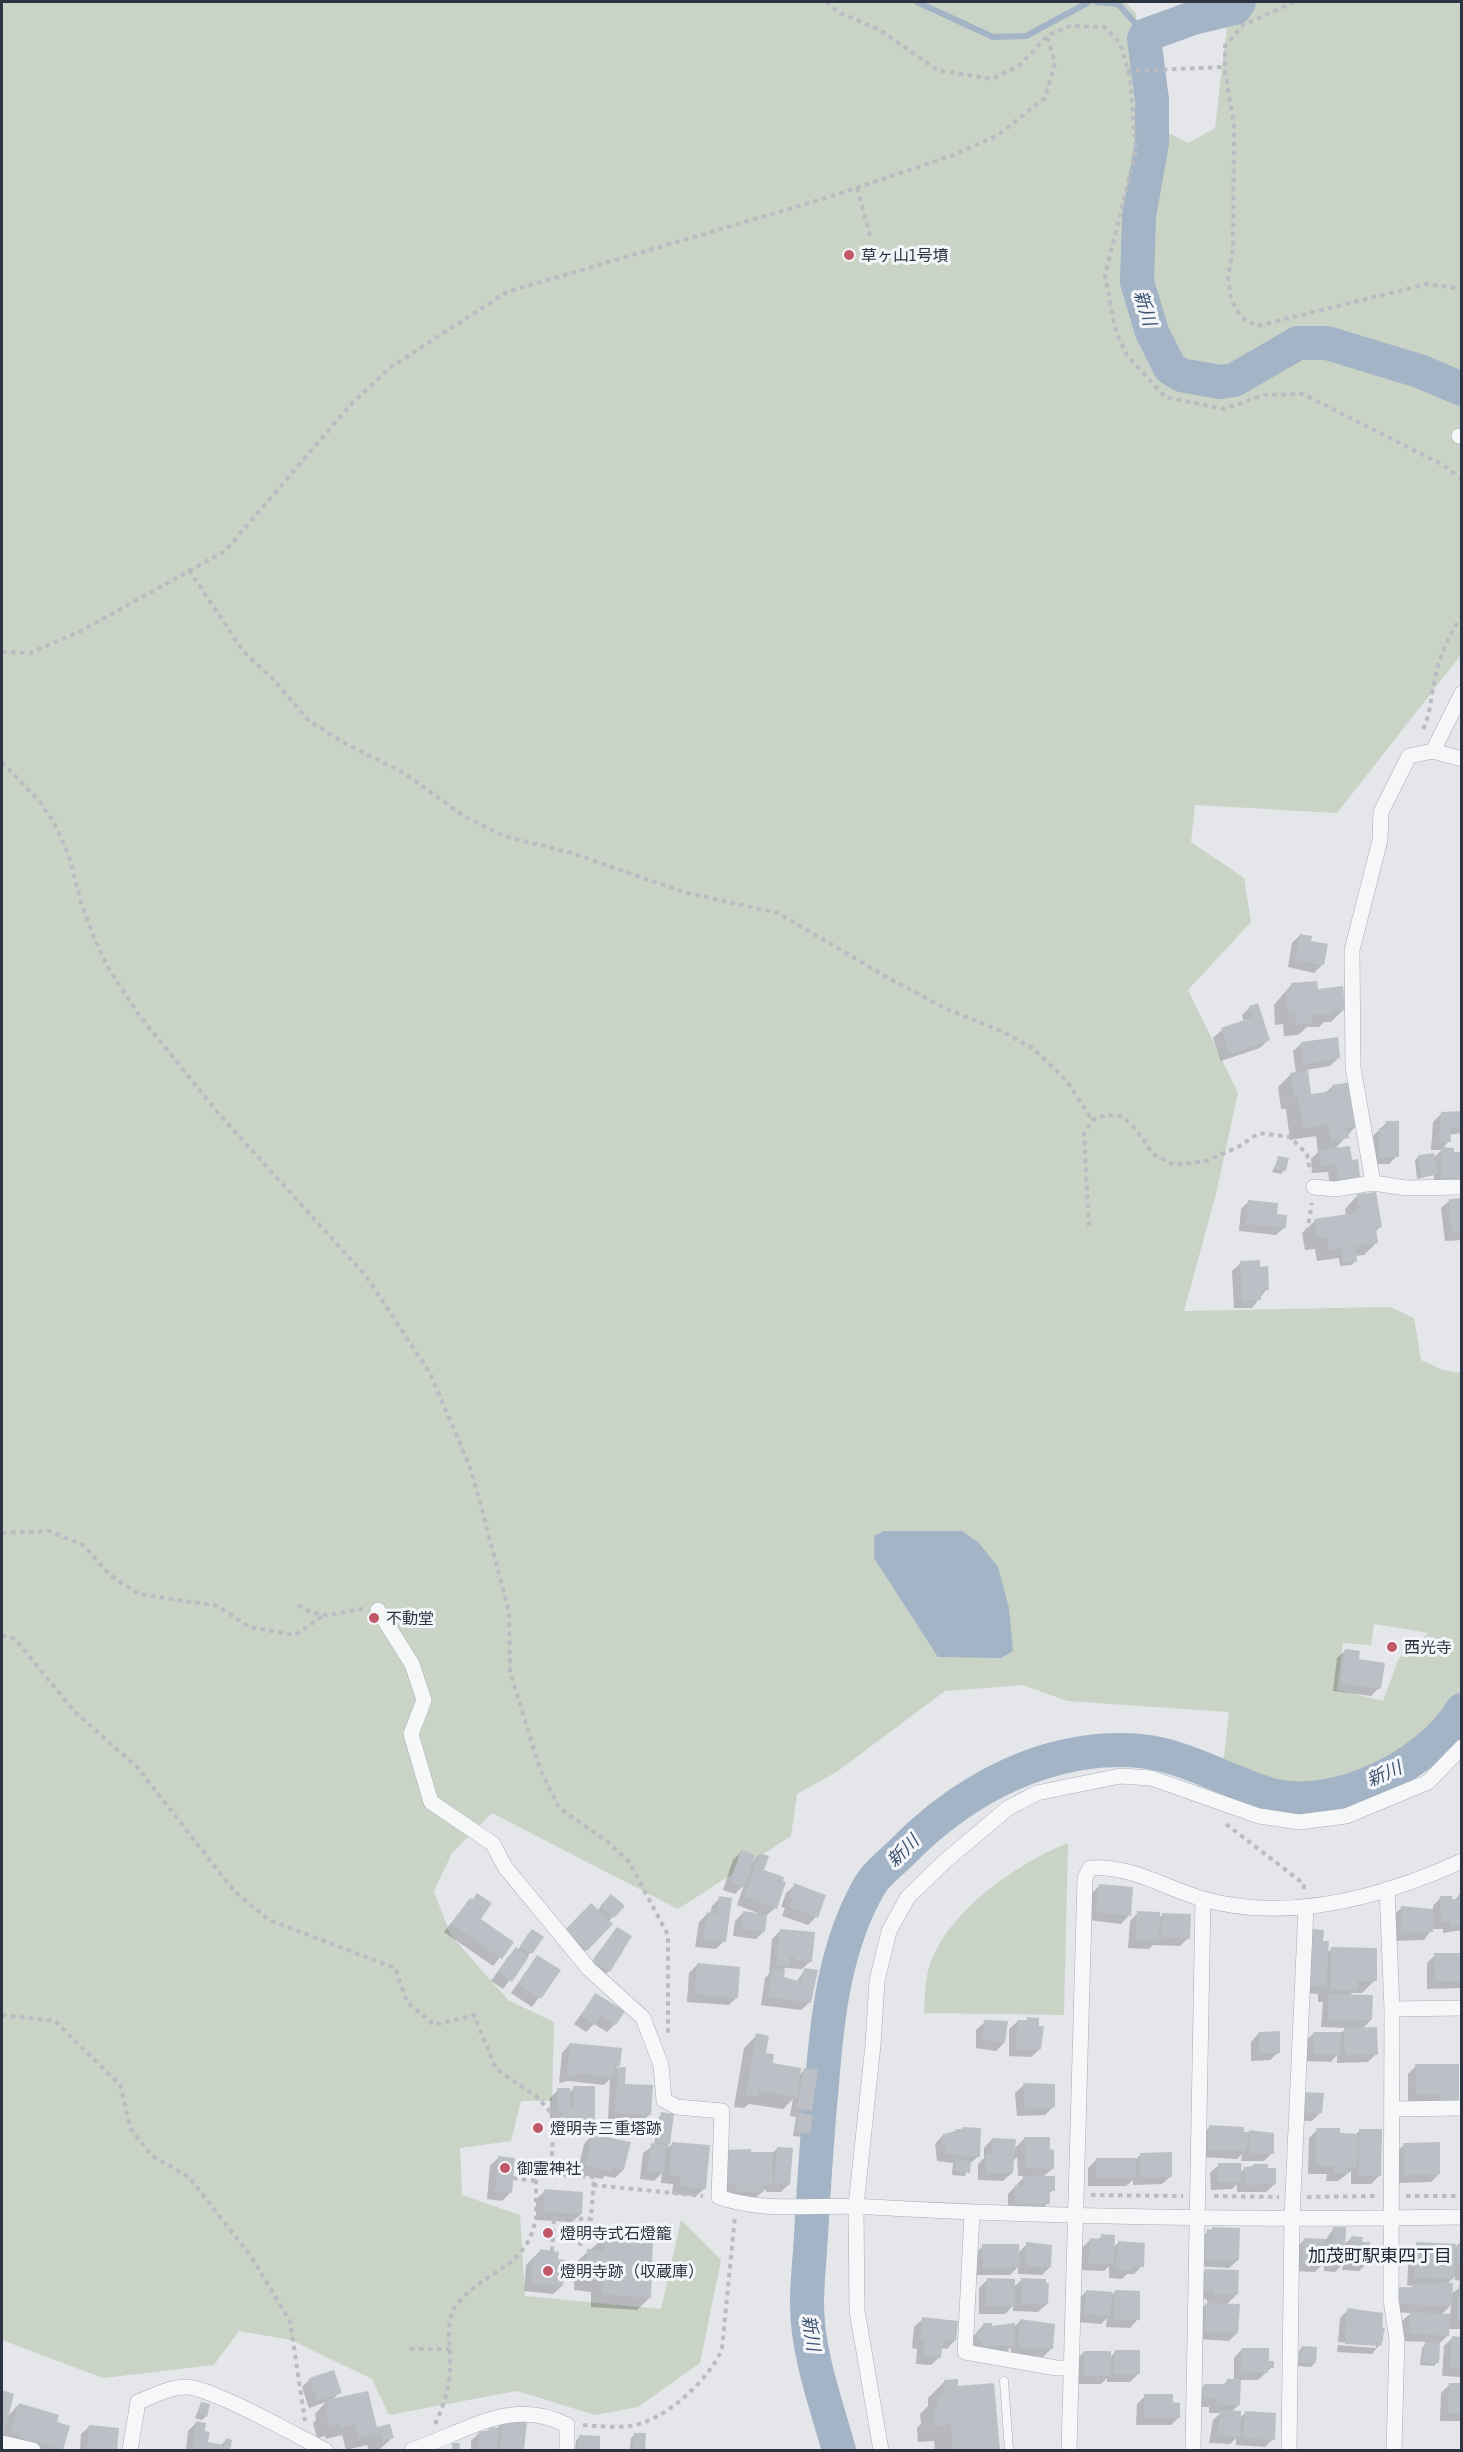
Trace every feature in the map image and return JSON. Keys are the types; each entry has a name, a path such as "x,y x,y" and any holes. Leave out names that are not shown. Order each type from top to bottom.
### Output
{"street":[{"path":"1434,751 1461,693"},
{"path":"1373,1183 1353,1066 1352,950 1380,840 1381,812 1409,756 1434,751 1461,759"},
{"path":"1314,1187 1335,1189 1373,1183 1406,1188 1461,1187"},
{"path":"378,1610 412,1665 424,1700 411,1734 431,1802 493,1844 505,1867 589,1968 643,2018 661,2065 664,2100 677,2107 722,2111 719,2197 737,2203 801,2209 856,2206 972,2213 1461,2217"},
{"path":"881,2451 857,2311 856,2206 873,2045 876,1981 889,1931 908,1897 944,1862 1008,1808 1037,1793 1120,1776 1151,1778 1259,1816 1299,1822 1346,1816 1428,1782 1461,1748"},
{"path":"1069,2451 1085,1878 1090,1868 1110,1867 1128,1870 1203,1899 1248,1908 1306,1908 1387,1889 1423,1878 1461,1861"},
{"path":"1387,1889 1392,2009 1391,2300 1397,2340 1394,2451"},
{"path":"1193,2451 1203,1899"},
{"path":"1289,2451 1292,2217 1306,1908"},
{"path":"1392,2009 1461,2008"},
{"path":"1392,2109 1461,2108"},
{"path":"972,2213 965,2352 1056,2368 1071,2368"},
{"path":"130,2451 138,2402 171,2389 186,2387 197,2388 321,2449"},
{"path":"418,2448 501,2415 550,2417 567,2425 567,2451"},
{"path":"2,2442 33,2451"}],"lane":[{"path":"1004,2381 1009,2451"}],"path":[{"path":"826,2 838,12 880,30 937,70 992,79 1019,66 1047,36 1070,26 1104,27 1120,43 1127,71 1136,151 1105,275 1116,332 1128,355 1165,397 1224,409 1264,395 1303,394 1443,465 1461,479"},
{"path":"1294,2 1243,25 1225,46 1225,67 1234,126 1233,248 1227,278 1231,299 1241,317 1257,326 1427,284 1461,289"},
{"path":"2,652 30,653 81,631 134,604 225,551 324,434 353,402 391,367 507,292 858,188 954,155 998,135 1045,98 1055,63 1047,36"},
{"path":"1127,71 1225,67"},
{"path":"858,188 871,239"},
{"path":"189,570 243,651 275,681 309,721 346,744 405,773 465,817 504,836 572,853 683,892 778,913 892,981 949,1010 1001,1031 1034,1049 1066,1080 1092,1120"},
{"path":"1409,756 1428,718 1446,640 1461,616"},
{"path":"2,762 39,801 54,822 69,856 82,906 96,942 109,969 139,1015 218,1113 366,1276 430,1373 469,1465 477,1491 509,1612 510,1671 540,1769 559,1808 608,1842 629,1862 668,1935 668,2041 661,2065"},
{"path":"1089,1226 1084,1134 1092,1120 1106,1115 1123,1116 1153,1154 1174,1165 1206,1161 1238,1147 1259,1133 1290,1137 1307,1154 1314,1187 1307,1232"},
{"path":"2,1533 49,1531 83,1545 110,1575 138,1594 218,1606 249,1627 296,1635 324,1615"},
{"path":"298,1605 310,1613 336,1616 361,1609 378,1610"},
{"path":"2,1635 15,1639 75,1712 137,1767 234,1891 269,1920 395,1968 407,2002 434,2025 474,2015 496,2069 536,2096 554,2116 551,2175"},
{"path":"1219,1818 1304,1884 1306,1908"},
{"path":"2,2015 55,2021 120,2085 131,2129 152,2156 189,2176 252,2258 290,2321 303,2415 321,2449"},
{"path":"418,2448 442,2408 450,2371 449,2330 456,2304 523,2253 536,2218 536,2173 594,2177 591,2219 536,2218"},
{"path":"513,2178 536,2181"},
{"path":"593,2185 719,2197"},
{"path":"1075,2195 1461,2196"},
{"path":"567,2425 631,2427 671,2408 696,2387 718,2359 722,2349 737,2203"},
{"path":"552,2251 554,2218"},
{"path":"580,2246 582,2219"},
{"path":"410,2349 450,2349"}],"shaded area":[{"path":"2,2 1125,2 1136,13 1143,120 1188,143 1215,128 1227,26 1254,2 1461,2 1462,425 1453,437 1462,442 1461,655 1337,813 1195,805 1191,842 1244,878 1251,922 1188,990 1238,1093 1216,1194 1184,1311 1390,1307 1414,1318 1421,1360 1443,1370 1461,1373 1461,1696 1421,1750 1366,1774 1283,1786 1223,1764 1229,1712 1067,1701 1023,1685 945,1691 838,1771 797,1794 791,1836 678,1909 492,1813 452,1853 434,1891 450,1934 508,2000 554,2022 552,2101 521,2101 511,2141 460,2148 462,2195 520,2215 525,2296 661,2309 681,2220 721,2260 700,2363 638,2407 595,2415 517,2391 389,2415 372,2379 291,2340 239,2331 214,2365 103,2378 2,2340","holes":["1374,1624 1429,1633 1399,1658 1383,1701 1337,1690 1343,1643 1371,1645"]},
{"path":"1068,1843 1064,2015 924,2013 928,1971 936,1950 965,1911 1005,1877 1027,1863"}],"water":[{"path":"884,1531 962,1531 979,1543 998,1567 1009,1608 1013,1651 1001,1658 938,1657 874,1558 874,1536"}],"building":[{"path":"1300,934 1312,936 1311,941 1328,944 1324,965 1295,960"},
{"path":"1317,981 1318,989 1343,986 1345,1010 1333,1011 1334,1015 1311,1014 1312,1023 1296,1025 1295,1012 1288,1013 1286,991 1291,990 1291,983"},
{"path":"1258,1003 1270,1040 1230,1054 1221,1028 1253,1017 1249,1006"},
{"path":"1338,1037 1340,1058 1303,1065 1301,1042"},
{"path":"1308,1070 1311,1094 1333,1091 1332,1085 1351,1082 1357,1127 1347,1128 1349,1138 1331,1141 1329,1124 1303,1128 1298,1097 1294,1098 1290,1073"},
{"path":"1462,1111 1462,1127 1450,1128 1451,1142 1439,1142 1441,1112"},
{"path":"1386,1121 1399,1121 1399,1157 1379,1157 1379,1128 1386,1129"},
{"path":"1350,1146 1352,1160 1358,1159 1360,1177 1338,1179 1336,1164 1320,1166 1319,1150"},
{"path":"1442,1147 1454,1148 1454,1152 1462,1152 1462,1178 1441,1178"},
{"path":"1434,1153 1437,1174 1421,1177 1418,1155"},
{"path":"1278,1156 1289,1158 1286,1171 1275,1169"},
{"path":"1376,1192 1382,1227 1376,1228 1378,1243 1329,1250 1327,1237 1317,1238 1314,1219 1356,1213 1355,1208 1359,1208 1357,1194"},
{"path":"1462,1198 1462,1233 1453,1233 1452,1222 1449,1222 1449,1199"},
{"path":"1248,1200 1278,1203 1277,1214 1287,1215 1286,1228 1246,1224"},
{"path":"1356,1247 1357,1262 1343,1263 1342,1249"},
{"path":"1260,1260 1260,1267 1268,1266 1269,1290 1261,1291 1261,1300 1242,1301 1240,1261"},
{"path":"1345,1649 1360,1651 1359,1659 1385,1663 1381,1689 1340,1683"},
{"path":"741,1850 755,1855 745,1887 730,1882"},
{"path":"760,1853 769,1856 764,1870 784,1877 783,1881 786,1882 777,1909 744,1897"},
{"path":"794,1883 826,1895 818,1918 789,1907"},
{"path":"1099,1884 1133,1887 1131,1916 1096,1912"},
{"path":"477,1893 492,1903 481,1919 514,1942 502,1959 451,1924 470,1898 473,1899"},
{"path":"611,1894 625,1906 614,1918 600,1906"},
{"path":"1459,1894 1462,1894 1462,1925 1450,1926 1450,1921 1441,1922 1440,1896 1452,1896 1452,1899 1459,1899"},
{"path":"719,1896 732,1898 726,1942 703,1939 707,1912 717,1914"},
{"path":"591,1903 613,1924 587,1951 565,1930"},
{"path":"1401,1906 1433,1909 1433,1932 1401,1933"},
{"path":"743,1911 767,1914 765,1932 741,1929"},
{"path":"1137,1911 1160,1912 1159,1941 1136,1940"},
{"path":"1162,1913 1191,1914 1190,1939 1161,1937"},
{"path":"617,1927 632,1936 610,1972 592,1961"},
{"path":"532,1929 544,1937 532,1954 520,1946"},
{"path":"780,1929 815,1932 812,1962 794,1960 795,1957 790,1956 789,1966 776,1965"},
{"path":"1313,1929 1324,1930 1323,1941 1329,1941 1326,1987 1309,1986"},
{"path":"516,1947 529,1956 512,1982 498,1972"},
{"path":"1331,1947 1377,1948 1377,1981 1358,1981 1357,1990 1331,1990"},
{"path":"1434,1953 1462,1953 1462,1981 1435,1981"},
{"path":"537,1955 561,1970 541,1999 518,1984"},
{"path":"697,1963 740,1967 738,1998 695,1994"},
{"path":"772,1968 785,1970 784,1977 802,1982 804,1968 818,1970 811,2003 768,1997"},
{"path":"595,1993 625,2011 616,2025 601,2015 595,2025 581,2016"},
{"path":"1328,1994 1373,1995 1372,2020 1328,2020"},
{"path":"1027,2017 1039,2018 1039,2026 1044,2026 1041,2049 1016,2049 1017,2020 1027,2020"},
{"path":"984,2020 1008,2021 1005,2043 983,2040"},
{"path":"1377,2027 1378,2055 1345,2055 1344,2028"},
{"path":"1280,2031 1280,2053 1259,2053 1259,2032"},
{"path":"1313,2032 1341,2032 1340,2054 1313,2054"},
{"path":"756,2033 769,2036 766,2053 774,2054 773,2063 801,2068 797,2097 759,2091 758,2096 746,2095"},
{"path":"570,2043 622,2048 620,2066 615,2066 614,2077 575,2073 575,2076 567,2075"},
{"path":"1415,2064 1459,2064 1459,2100 1441,2100 1441,2095 1416,2095"},
{"path":"618,2067 626,2067 625,2084 653,2085 651,2115 615,2113"},
{"path":"804,2068 818,2070 812,2111 797,2108"},
{"path":"1023,2083 1055,2084 1055,2107 1025,2109"},
{"path":"573,2086 595,2086 595,2123 563,2123 562,2112 558,2112 557,2088 570,2088 570,2107 574,2107"},
{"path":"1301,2092 1324,2093 1322,2113 1300,2112"},
{"path":"661,2112 674,2114 670,2144 657,2142"},
{"path":"799,2113 813,2115 810,2134 796,2132"},
{"path":"1209,2125 1244,2127 1244,2132 1248,2132 1247,2151 1208,2150"},
{"path":"963,2127 981,2128 980,2157 945,2154 945,2146 942,2146 943,2134 956,2132 956,2129 963,2129"},
{"path":"1316,2128 1340,2128 1340,2133 1358,2134 1357,2167 1348,2167 1348,2173 1334,2173 1334,2166 1316,2166"},
{"path":"1359,2129 1382,2129 1381,2176 1359,2176"},
{"path":"1249,2130 1274,2133 1274,2154 1249,2153"},
{"path":"592,2134 631,2142 624,2170 612,2168 611,2171 585,2166"},
{"path":"1024,2137 1050,2137 1050,2149 1054,2150 1054,2169 1026,2168"},
{"path":"992,2138 1016,2139 1013,2173 986,2173 986,2154 992,2154"},
{"path":"672,2142 710,2145 706,2189 680,2186 681,2176 669,2175"},
{"path":"1440,2142 1440,2174 1404,2175 1403,2143"},
{"path":"651,2143 667,2145 664,2173 647,2171"},
{"path":"777,2147 793,2148 790,2185 774,2184"},
{"path":"751,2149 751,2152 772,2152 773,2185 763,2185 764,2191 736,2192 735,2184 725,2184 724,2150"},
{"path":"1172,2152 1172,2177 1140,2177 1140,2153"},
{"name":"御霊神社","path":"498,2156 515,2158 512,2193 495,2192"},
{"path":"1096,2158 1136,2158 1136,2178 1096,2178"},
{"path":"956,2159 971,2161 970,2173 955,2171"},
{"path":"1218,2163 1241,2163 1242,2182 1218,2182"},
{"path":"1253,2164 1268,2164 1268,2168 1276,2168 1276,2184 1245,2185 1244,2167 1253,2166"},
{"path":"1023,2176 1055,2176 1055,2191 1050,2191 1050,2204 1015,2204 1015,2185 1024,2185"},
{"path":"544,2189 583,2192 582,2214 544,2212"},
{"path":"1212,2227 1240,2228 1239,2260 1204,2259 1207,2229 1212,2230"},
{"path":"1333,2227 1346,2227 1345,2264 1332,2264"},
{"path":"1101,2234 1115,2235 1114,2264 1088,2263 1090,2238 1101,2239"},
{"path":"605,2236 653,2240 651,2298 603,2294 603,2280 586,2278 587,2249 604,2251"},
{"path":"1351,2236 1363,2237 1362,2242 1370,2242 1368,2264 1350,2263"},
{"path":"1304,2238 1326,2239 1325,2264 1302,2263"},
{"path":"1118,2241 1145,2243 1144,2267 1132,2266 1132,2271 1116,2270"},
{"path":"1026,2242 1052,2245 1051,2267 1026,2267"},
{"path":"1416,2242 1456,2244 1454,2279 1414,2277"},
{"path":"982,2244 1019,2244 1020,2267 983,2268"},
{"path":"1457,2244 1462,2244 1462,2263 1457,2262"},
{"name":"燈明寺跡（収蔵庫）","path":"540,2249 559,2252 558,2259 565,2260 563,2286 531,2283 534,2256 540,2255"},
{"path":"1205,2269 1239,2270 1238,2295 1214,2295 1214,2291 1205,2291"},
{"path":"987,2278 1015,2279 1015,2307 986,2306"},
{"path":"1021,2278 1046,2279 1046,2283 1049,2283 1048,2304 1021,2304"},
{"path":"1441,2282 1453,2283 1452,2306 1398,2304 1398,2287 1413,2288 1413,2284 1441,2285"},
{"path":"1459,2284 1462,2284 1462,2321 1457,2321"},
{"path":"1086,2290 1113,2292 1110,2316 1084,2314"},
{"path":"1115,2290 1140,2291 1140,2320 1114,2319"},
{"path":"1206,2303 1240,2304 1238,2333 1205,2332"},
{"path":"1347,2308 1383,2313 1382,2328 1385,2328 1381,2346 1345,2344"},
{"path":"1410,2312 1450,2314 1449,2336 1409,2333"},
{"path":"922,2317 958,2321 956,2341 943,2340 941,2358 923,2356 925,2341 920,2340"},
{"path":"1020,2319 1055,2324 1053,2349 1018,2347"},
{"path":"983,2323 992,2323 992,2326 1015,2323 1014,2346 982,2346 982,2341 978,2341 978,2330 983,2330"},
{"path":"1452,2336 1462,2337 1462,2369 1450,2368"},
{"path":"1425,2342 1440,2344 1439,2363 1423,2362"},
{"path":"1302,2346 1317,2347 1316,2363 1301,2362"},
{"path":"1242,2348 1269,2348 1269,2361 1274,2361 1274,2368 1268,2368 1268,2373 1241,2372"},
{"path":"1115,2350 1140,2350 1140,2374 1114,2374"},
{"path":"1084,2351 1111,2351 1111,2376 1084,2376"},
{"path":"334,2370 342,2393 317,2401 309,2378"},
{"path":"958,2379 958,2386 994,2383 1000,2450 953,2450 951,2424 934,2426 933,2409 938,2409 937,2395 945,2395 944,2380"},
{"path":"1227,2379 1241,2379 1240,2405 1217,2405 1217,2399 1203,2399 1204,2384 1226,2384"},
{"path":"1449,2383 1462,2383 1462,2413 1448,2413"},
{"path":"2,2390 14,2394 4,2434 2,2433"},
{"path":"368,2391 377,2427 390,2424 394,2438 382,2441 380,2433 359,2438 355,2424 339,2428 338,2424 329,2426 325,2409 329,2408 326,2400"},
{"path":"1144,2394 1173,2394 1173,2402 1180,2403 1180,2418 1144,2417"},
{"path":"201,2402 210,2404 207,2417 198,2414"},
{"path":"19,2403 59,2415 57,2422 70,2426 63,2450 20,2438 21,2435 10,2432"},
{"path":"1221,2410 1241,2411 1240,2437 1217,2435"},
{"path":"1245,2411 1276,2413 1275,2440 1243,2438"},
{"path":"503,2420 527,2422 524,2450 500,2450"},
{"path":"196,2421 206,2423 205,2431 210,2432 208,2442 224,2445 226,2438 232,2440 230,2450 193,2450"},
{"path":"89,2425 119,2428 117,2450 93,2450 87,2447"},
{"path":"489,2427 498,2428 497,2450 478,2450 479,2431 488,2432"},
{"path":"634,2433 646,2433 645,2450 633,2450"},
{"path":"579,2435 600,2436 600,2450 578,2450"},
{"path":"452,2443 460,2443 459,2450 452,2450"}],"waterway":[{"path":"917,2 993,37 1026,36 1089,2"},
{"path":"1097,2 1118,4 1146,35"},
{"name":"新川","path":"1239,2 1235,8 1193,18 1146,35 1144,39 1152,100 1152,143 1139,216 1137,282 1152,332 1170,368 1181,375 1220,382 1234,380 1298,343 1327,343 1419,371 1462,389"},
{"name":"新川","path":"839,2450 818,2378 808,2322 807,2287 814,2178 827,2033 835,1982 848,1932 876,1876 925,1830 952,1809 980,1790 1041,1763 1107,1750 1141,1751 1175,1758 1271,1795 1296,1798 1323,1797 1378,1780 1404,1766 1447,1730 1462,1710"}],"place":[{"name":"草ヶ山1号墳","path":"849,255"},
{"name":"不動堂","path":"374,1618"},
{"name":"西光寺","path":"1392,1647"},
{"name":"燈明寺三重塔跡","path":"538,2128"},
{"name":"御霊神社","path":"505,2168"},
{"name":"燈明寺式石燈籠","path":"548,2233"},
{"name":"燈明寺跡（収蔵庫）","path":"548,2271"}],"district":[{"name":"加茂町駅東四丁目","path":"1380,2256"}]}
